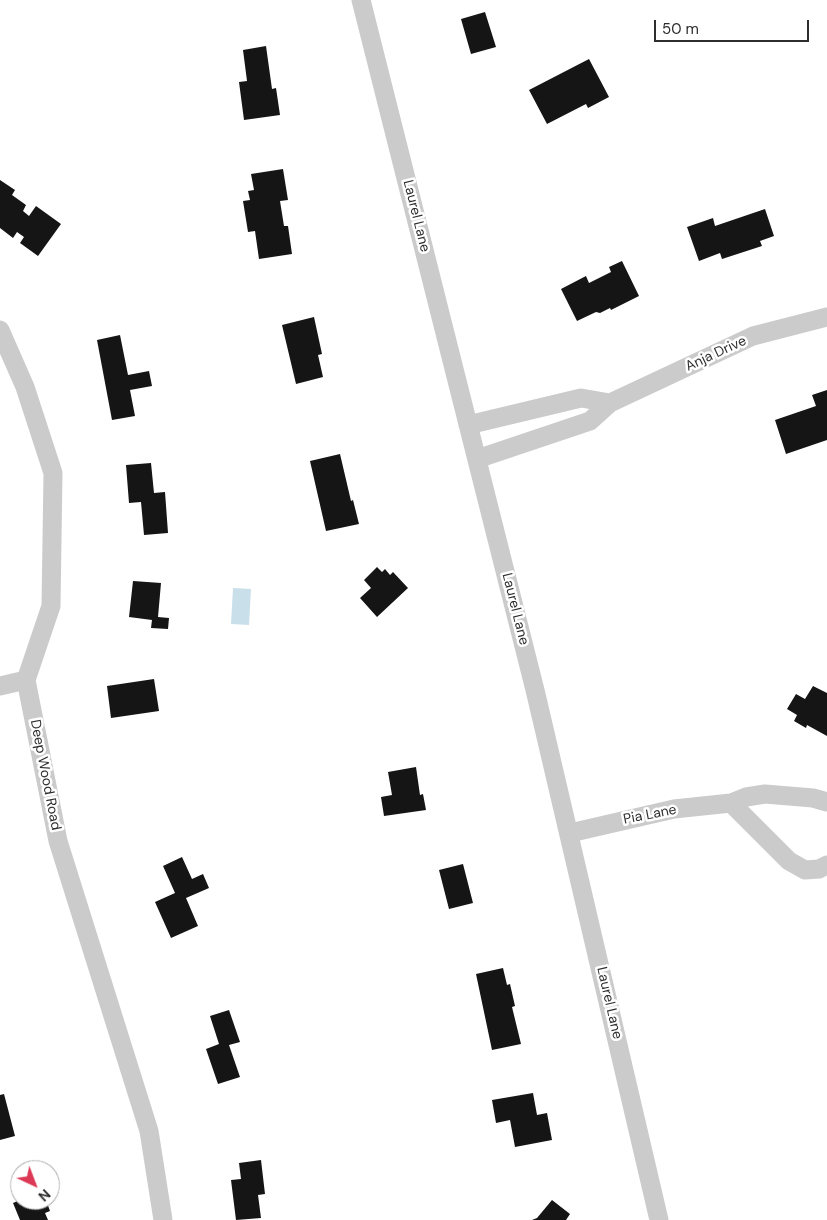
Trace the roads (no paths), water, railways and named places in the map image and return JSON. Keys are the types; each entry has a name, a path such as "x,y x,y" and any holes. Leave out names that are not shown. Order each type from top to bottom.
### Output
{"street":[{"name":"Laurel Lane","path":"361,0 570,832 659,1220"},
{"name":"Anja Drive","path":"477,459 590,421 610,403 753,336 827,317"},
{"name":"Deep Wood Road","path":"0,330 25,387 53,473 51,606 26,680 58,841 148,1130 163,1220"},
{"path":"468,425 581,398 610,403"},
{"path":"0,686 26,680"},
{"name":"Pia Lane","path":"570,832 674,809 731,803 746,797 765,794 813,798 827,802"},
{"path":"731,803 789,861 804,870 819,869 827,865"}],"water":[{"path":"233,588 251,589 249,625 231,624"}]}
